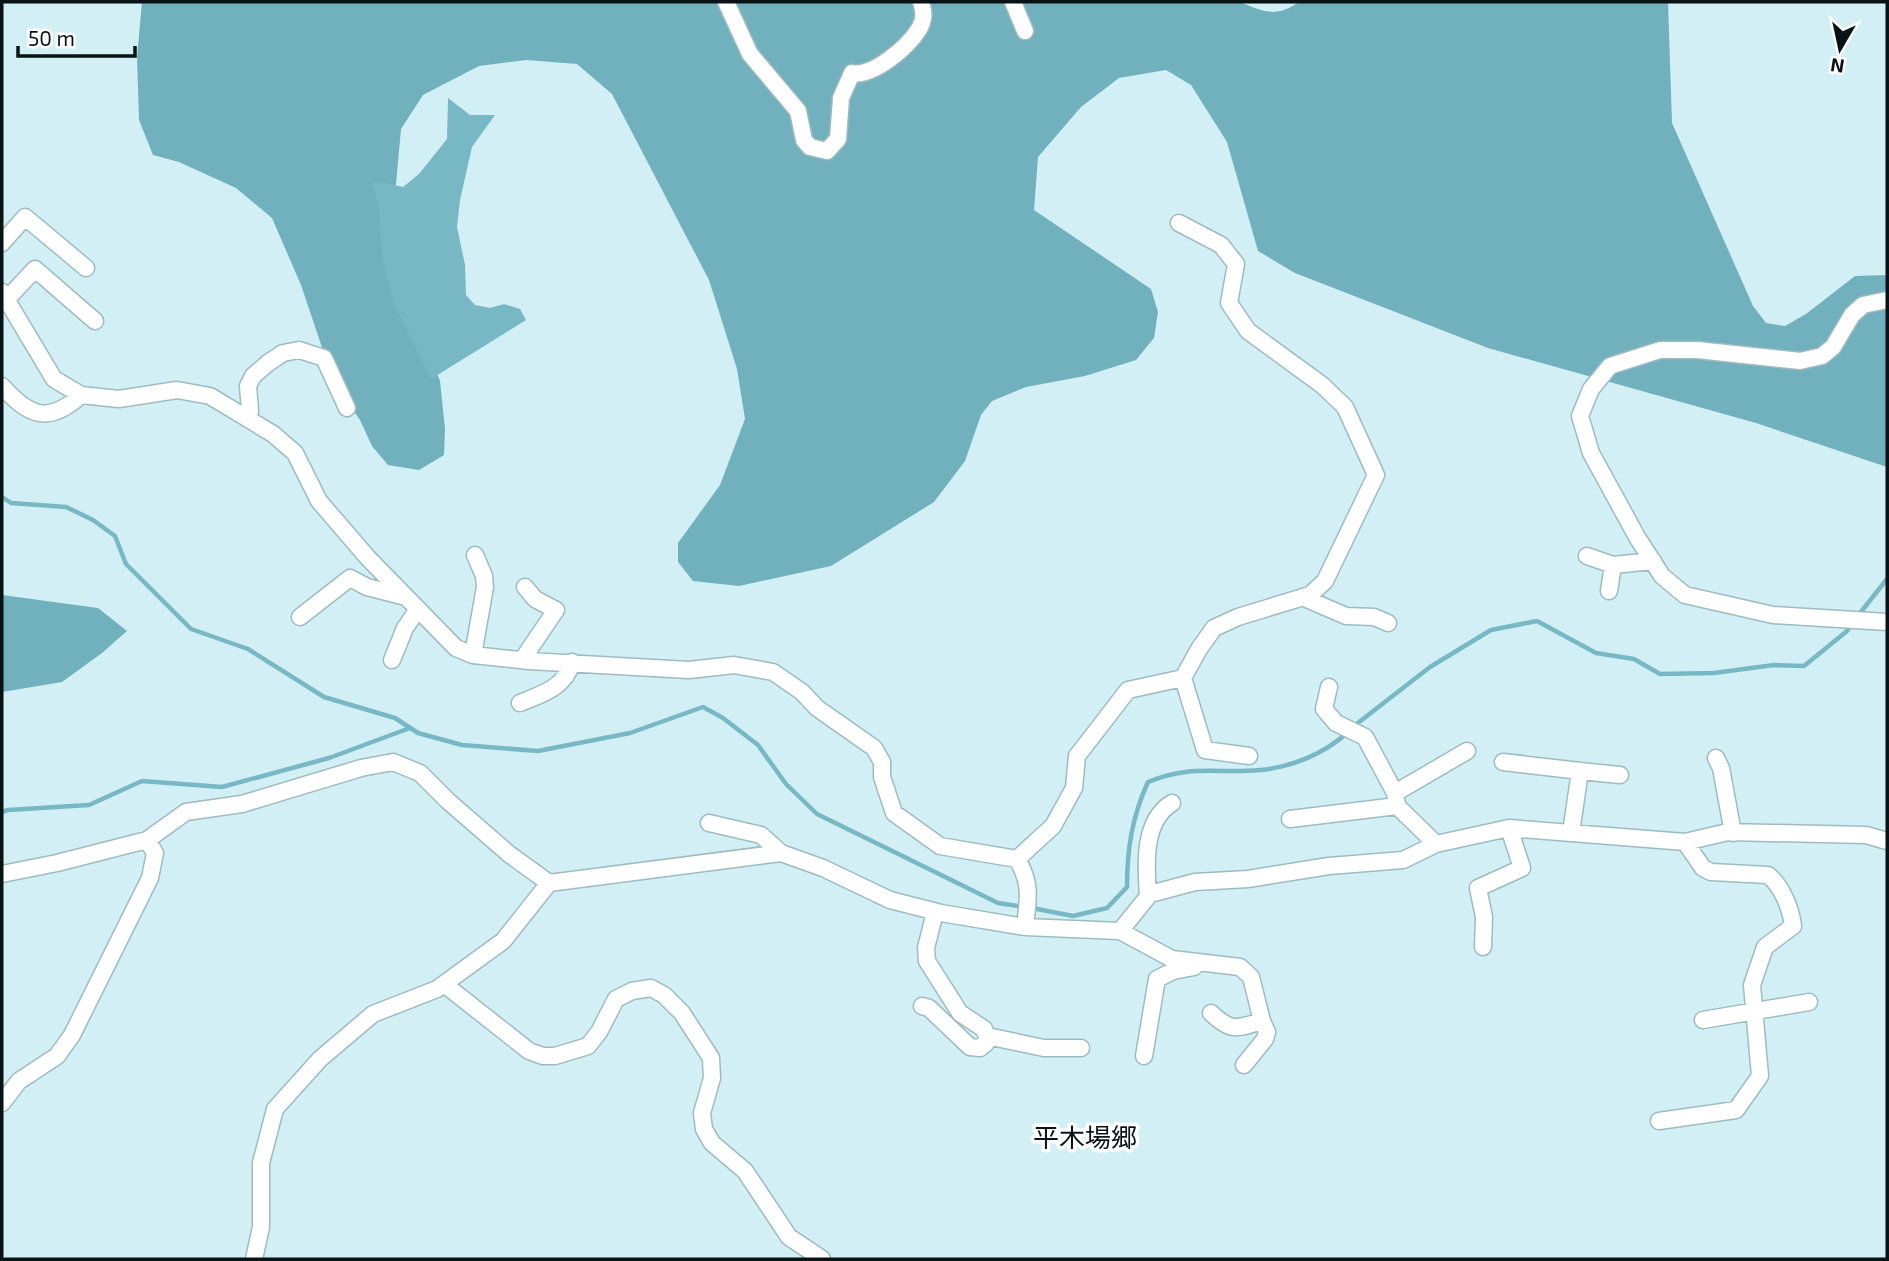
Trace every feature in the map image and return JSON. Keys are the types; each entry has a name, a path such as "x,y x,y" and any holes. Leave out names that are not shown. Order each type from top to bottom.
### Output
{"street":[{"path":"726,2 750,54 798,111 804,140 810,147 827,151 838,139 841,98 852,73 861,75 894,57 919,29 924,14 921,2"},
{"path":"1013,2 1026,31"},
{"path":"2,243 25,217 86,268"},
{"path":"1017,859 1054,826 1074,788 1077,756 1128,690 1183,678 1214,628 1238,617 1310,595 1325,581 1376,475 1345,407 1322,385 1248,331 1229,303 1237,264 1221,245 1180,223"},
{"path":"94,321 35,270 4,296 54,379 81,395 119,399 177,390 210,396 273,434 295,453 319,501 368,558 456,648 473,655 522,660 690,670 734,665 773,672 802,692 817,708 874,748 882,762 882,778 894,813 940,846 1017,859 1026,874 1026,922"},
{"path":"1887,300 1863,305 1852,315 1833,347 1822,356 1800,361 1697,349 1660,350 1610,366 1591,389 1580,416 1591,453 1653,561 1662,576 1685,595 1773,615 1887,622"},
{"path":"242,415 250,411 248,386 253,376 283,353 299,351 324,358 347,408"},
{"path":"2,386 27,410 37,414 47,415 69,406 81,395"},
{"path":"473,655 485,587 484,576 475,555"},
{"path":"1587,556 1613,565 1653,561"},
{"path":"1609,591 1613,565"},
{"path":"300,617 349,578 413,603"},
{"path":"522,660 556,610 536,599 525,587"},
{"path":"1302,597 1346,616 1374,617 1388,623"},
{"path":"392,660 413,603"},
{"path":"520,703 551,690 569,674 572,662"},
{"path":"1183,678 1205,750 1248,756"},
{"path":"1329,687 1324,709 1340,725 1365,737 1396,800 1436,844"},
{"path":"1290,819 1396,800 1467,751"},
{"path":"1716,758 1721,768 1733,832"},
{"path":"2,874 147,840 186,813 242,804 361,768 394,762 420,773 447,801 509,854 549,883 781,853"},
{"path":"1503,762 1620,775"},
{"path":"1571,833 1580,771"},
{"path":"1148,896 1145,860 1156,820 1163,808 1172,803"},
{"path":"709,823 761,835 781,853 823,868 890,900 935,912 1120,931 1172,959 1240,967 1251,977 1267,1032 1265,1039 1244,1065"},
{"path":"1120,931 1150,894 1195,882 1248,879 1329,866 1403,860 1436,844 1509,828 1685,842 1733,832 1866,835 1887,841"},
{"path":"1483,947 1483,917 1478,888 1522,869 1509,828"},
{"path":"2,1103 19,1081 57,1056 72,1035 150,878 155,853 147,840"},
{"path":"1660,1121 1736,1110 1760,1076 1752,985 1765,947 1793,926 1791,912 1775,880 1768,875 1711,872 1703,868 1685,842"},
{"path":"254,1259 261,1227 261,1163 275,1109 320,1059 373,1014 437,989 503,941 549,883"},
{"path":"922,1006 929,1007 971,1047 980,1048 986,1043 984,1029 960,1013 927,961 926,948 935,912"},
{"path":"1144,1056 1157,979 1202,961"},
{"path":"444,984 529,1051 543,1056 555,1056 588,1046 599,1032 616,999 632,991 651,988 664,995 682,1013 710,1058 712,1077 702,1113 704,1129 712,1143 745,1171 789,1237 822,1259"},
{"path":"1703,1020 1809,1002"},
{"path":"1211,1013 1224,1025 1234,1029 1262,1021"},
{"path":"987,1036 1044,1048 1082,1048"}],"shaded area":[{"path":"142,2 1240,2 1277,12 1299,2 1668,2 1672,123 1753,306 1766,323 1785,326 1806,314 1855,276 1887,275 1887,467 1756,423 1488,348 1295,273 1258,251 1227,142 1191,85 1166,70 1119,78 1081,107 1038,157 1034,210 1151,289 1158,312 1154,338 1136,360 1085,376 1026,387 992,401 981,415 965,461 934,502 831,566 739,586 693,581 678,562 678,543 720,485 745,419 737,369 709,280 612,94 577,64 526,60 479,66 423,95 401,129 395,195 421,330 440,381 445,429 444,455 419,470 388,465 372,446 360,420 334,383 301,285 272,218 236,188 179,162 153,155 139,120 137,57"},
{"path":"448,98 470,115 495,115 472,147 460,200 457,227 465,265 466,295 475,305 490,308 504,304 520,309 526,320 431,379 394,304 383,260 379,210 373,185 375,181 403,187 419,174 447,139"},
{"path":"2,595 98,608 127,631 62,682 2,692"}],"waterway":[{"path":"2,497 11,503 66,507 93,520 115,536 126,564 191,629 248,649 324,697 395,718 418,733 462,745 538,751 630,733 703,707 723,718 758,745 786,784 817,814 998,903 1024,907"},
{"path":"1857,617 1887,579"},
{"path":"1354,726 1430,667 1491,630 1537,621 1596,653 1634,659 1660,674 1714,673 1774,665 1804,666 1852,624"},
{"path":"2,812 89,805 142,781 222,787 329,758 410,728"},
{"path":"1032,908 1073,916 1107,908 1127,887 1132,833 1148,782 1192,771 1244,771 1284,766 1318,753 1348,732"}],"district":[{"name":"平木場郷","path":"1085,1136"}]}
